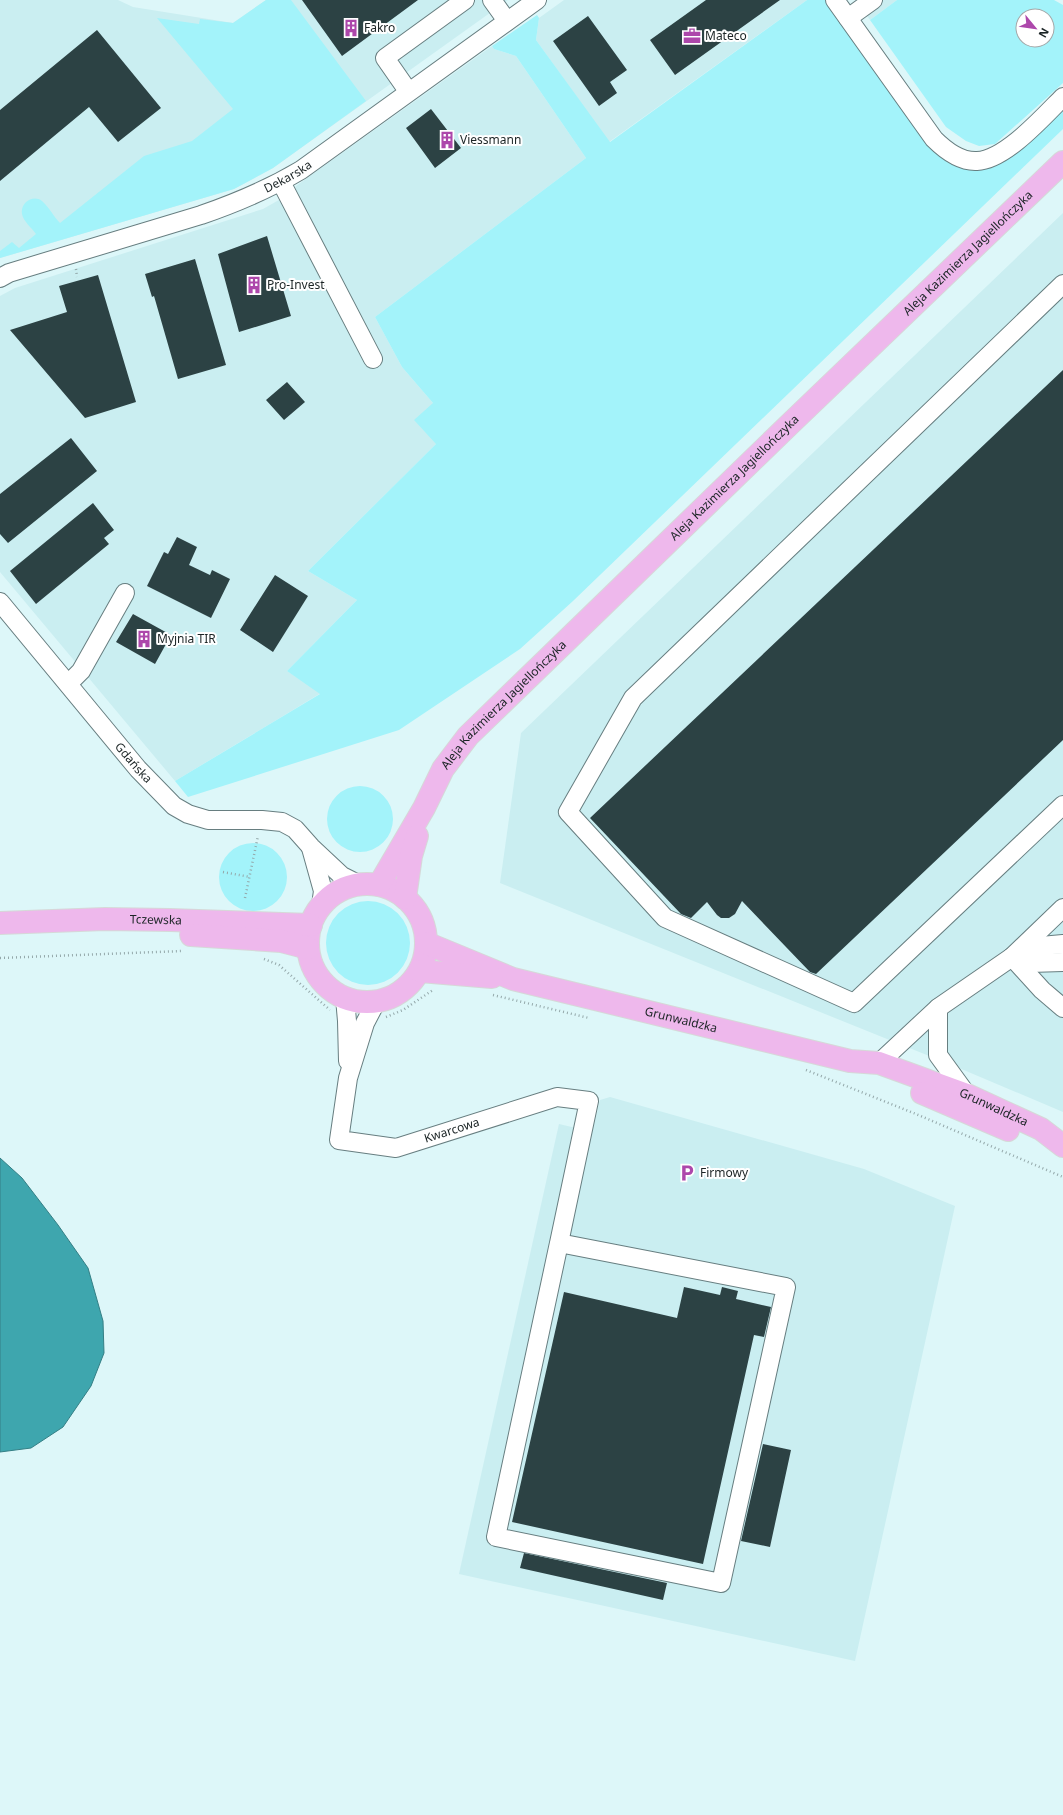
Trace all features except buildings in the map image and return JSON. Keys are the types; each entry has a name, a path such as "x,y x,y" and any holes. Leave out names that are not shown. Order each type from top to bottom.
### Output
{"main road":[{"name":"Aleja Kazimierza Jagiellończyka","path":"369,885 424,808 443,769 468,736 786,427 1063,162"},
{"name":"Aleja Kazimierza Jagiellończyka","path":"405,898 411,856 424,808"},
{"path":"369,885 393,890 405,898 417,910 424,926 426,943 425,957 420,971 412,982 402,991 390,998 380,1010 366,1002 340,1007 331,990 319,978 312,964 308,948 311,925 322,906 338,891 369,885"},
{"name":"Tczewska","path":"0,923 156,920 311,925"},
{"name":"Tczewska","path":"0,938 157,933 281,941 308,948"},
{"name":"Grunwaldzka","path":"426,943 513,979"},
{"name":"Grunwaldzka","path":"420,971 513,979 850,1061 879,1063 967,1095 1041,1129 1063,1147"},
{"name":"Grunwaldzka","path":"850,1061 873,1076 922,1094 1042,1144 1063,1147"}],"street":[{"path":"408,91 385,58 465,0"},
{"path":"492,0 507,21"},
{"name":"Dekarska","path":"0,278 9,273 201,215 230,205 281,182 301,170 408,91 537,0"},
{"path":"835,0 934,139 954,155 977,161 1002,152 1023,136 1063,98"},
{"path":"848,18 873,0"},
{"path":"281,182 373,359"},
{"path":"1063,284 634,698 568,812 665,918 854,1003 1063,805"},
{"path":"69,683 81,671 125,592"},
{"name":"Gdańska","path":"0,602 69,683 138,768 174,806 188,814 208,820 262,820 282,822 295,829 311,847 342,876 369,885"},
{"name":"Gdańska","path":"311,847 323,891 322,906"},
{"path":"879,1063 938,1008 1012,957 1063,908"},
{"path":"1012,957 1041,946 1063,944"},
{"path":"1012,957 1030,962 1063,962"},
{"path":"1012,957 1042,990 1063,1008"},
{"name":"Kwarcowa","path":"340,1007 347,1021 348,1078"},
{"path":"938,1008 938,1055 967,1095"},
{"name":"Kwarcowa","path":"380,1010 365,1023 348,1078 338,1140 396,1148 557,1097 589,1101 558,1244"},
{"path":"558,1244 786,1287 721,1583 496,1537 558,1244"}],"path":[{"path":"245,898 262,820"},
{"path":"223,872 250,877"},
{"path":"0,958 184,951"},
{"path":"257,958 272,961 280,965 340,1007"},
{"path":"380,1010 403,1010 432,990 438,989"},
{"path":"487,994 595,1019"},
{"path":"805,1070 916,1114 1063,1177"}],"shaded area":[{"path":"0,0 118,0 133,7 233,23 266,0 508,0 273,168 234,189 0,258"},
{"path":"266,0 291,0 366,101 273,168 234,189 0,258 0,251 12,242 19,248 36,234 26,222 22,214 23,206 31,199 38,199 42,201 60,223 144,156 192,141 233,109 157,18 199,24 200,19 233,23"},
{"path":"564,0 807,0 609,142 536,40 539,18"},
{"path":"807,0 826,0 928,143 947,162 961,168 983,168 1063,109 1063,129 573,601 520,649 399,730 188,797 175,781 320,694 287,671 357,600 308,571 436,444 414,420 433,403 402,367 375,317 586,158 516,56 494,49 492,46 537,15 539,18 536,40 610,142"},
{"path":"856,0 897,0 870,20"},
{"path":"897,0 1054,0 1063,5 1063,83 995,144 979,146 966,141 946,127 870,20"},
{"path":"492,46 494,49 516,56 586,158 375,317 402,367 433,403 436,444 308,571 357,600 287,671 321,693 175,781 0,572 0,296 15,288 263,209 293,192 296,186"},
{"path":"1063,213 1063,1112 959,1068 500,883 521,733"},
{"path":"360,786 373,788 388,801 391,806 393,819 391,832 378,847 373,850 360,852 347,850 332,837 329,832 327,819 329,806 342,791 347,788"},
{"path":"253,843 266,846 277,853 284,864 287,877 284,890 277,901 266,908 253,911 240,908 229,901 222,890 219,877 222,864 229,853 240,846"},
{"path":"368,901 384,904 398,913 407,927 410,943 407,959 398,973 384,982 368,985 352,982 338,973 329,959 326,943 329,927 338,913 352,904"},
{"path":"610,1097 864,1169 955,1206 855,1661 459,1574 559,1124 589,1131 591,1124 594,1125 600,1100"},
{"path":"0,1158 22,1178 58,1225 88,1268 103,1321 104,1353 91,1386 63,1427 31,1448 0,1452"}],"place":[{"name":"Fakro","path":"351,28"},
{"name":"Mateco","path":"692,36"},
{"name":"Viessmann","path":"447,140"},
{"name":"Pro-Invest","path":"254,285"},
{"name":"Myjnia TIR","path":"144,639"},
{"name":"Firmowy","path":"687,1173"}]}
